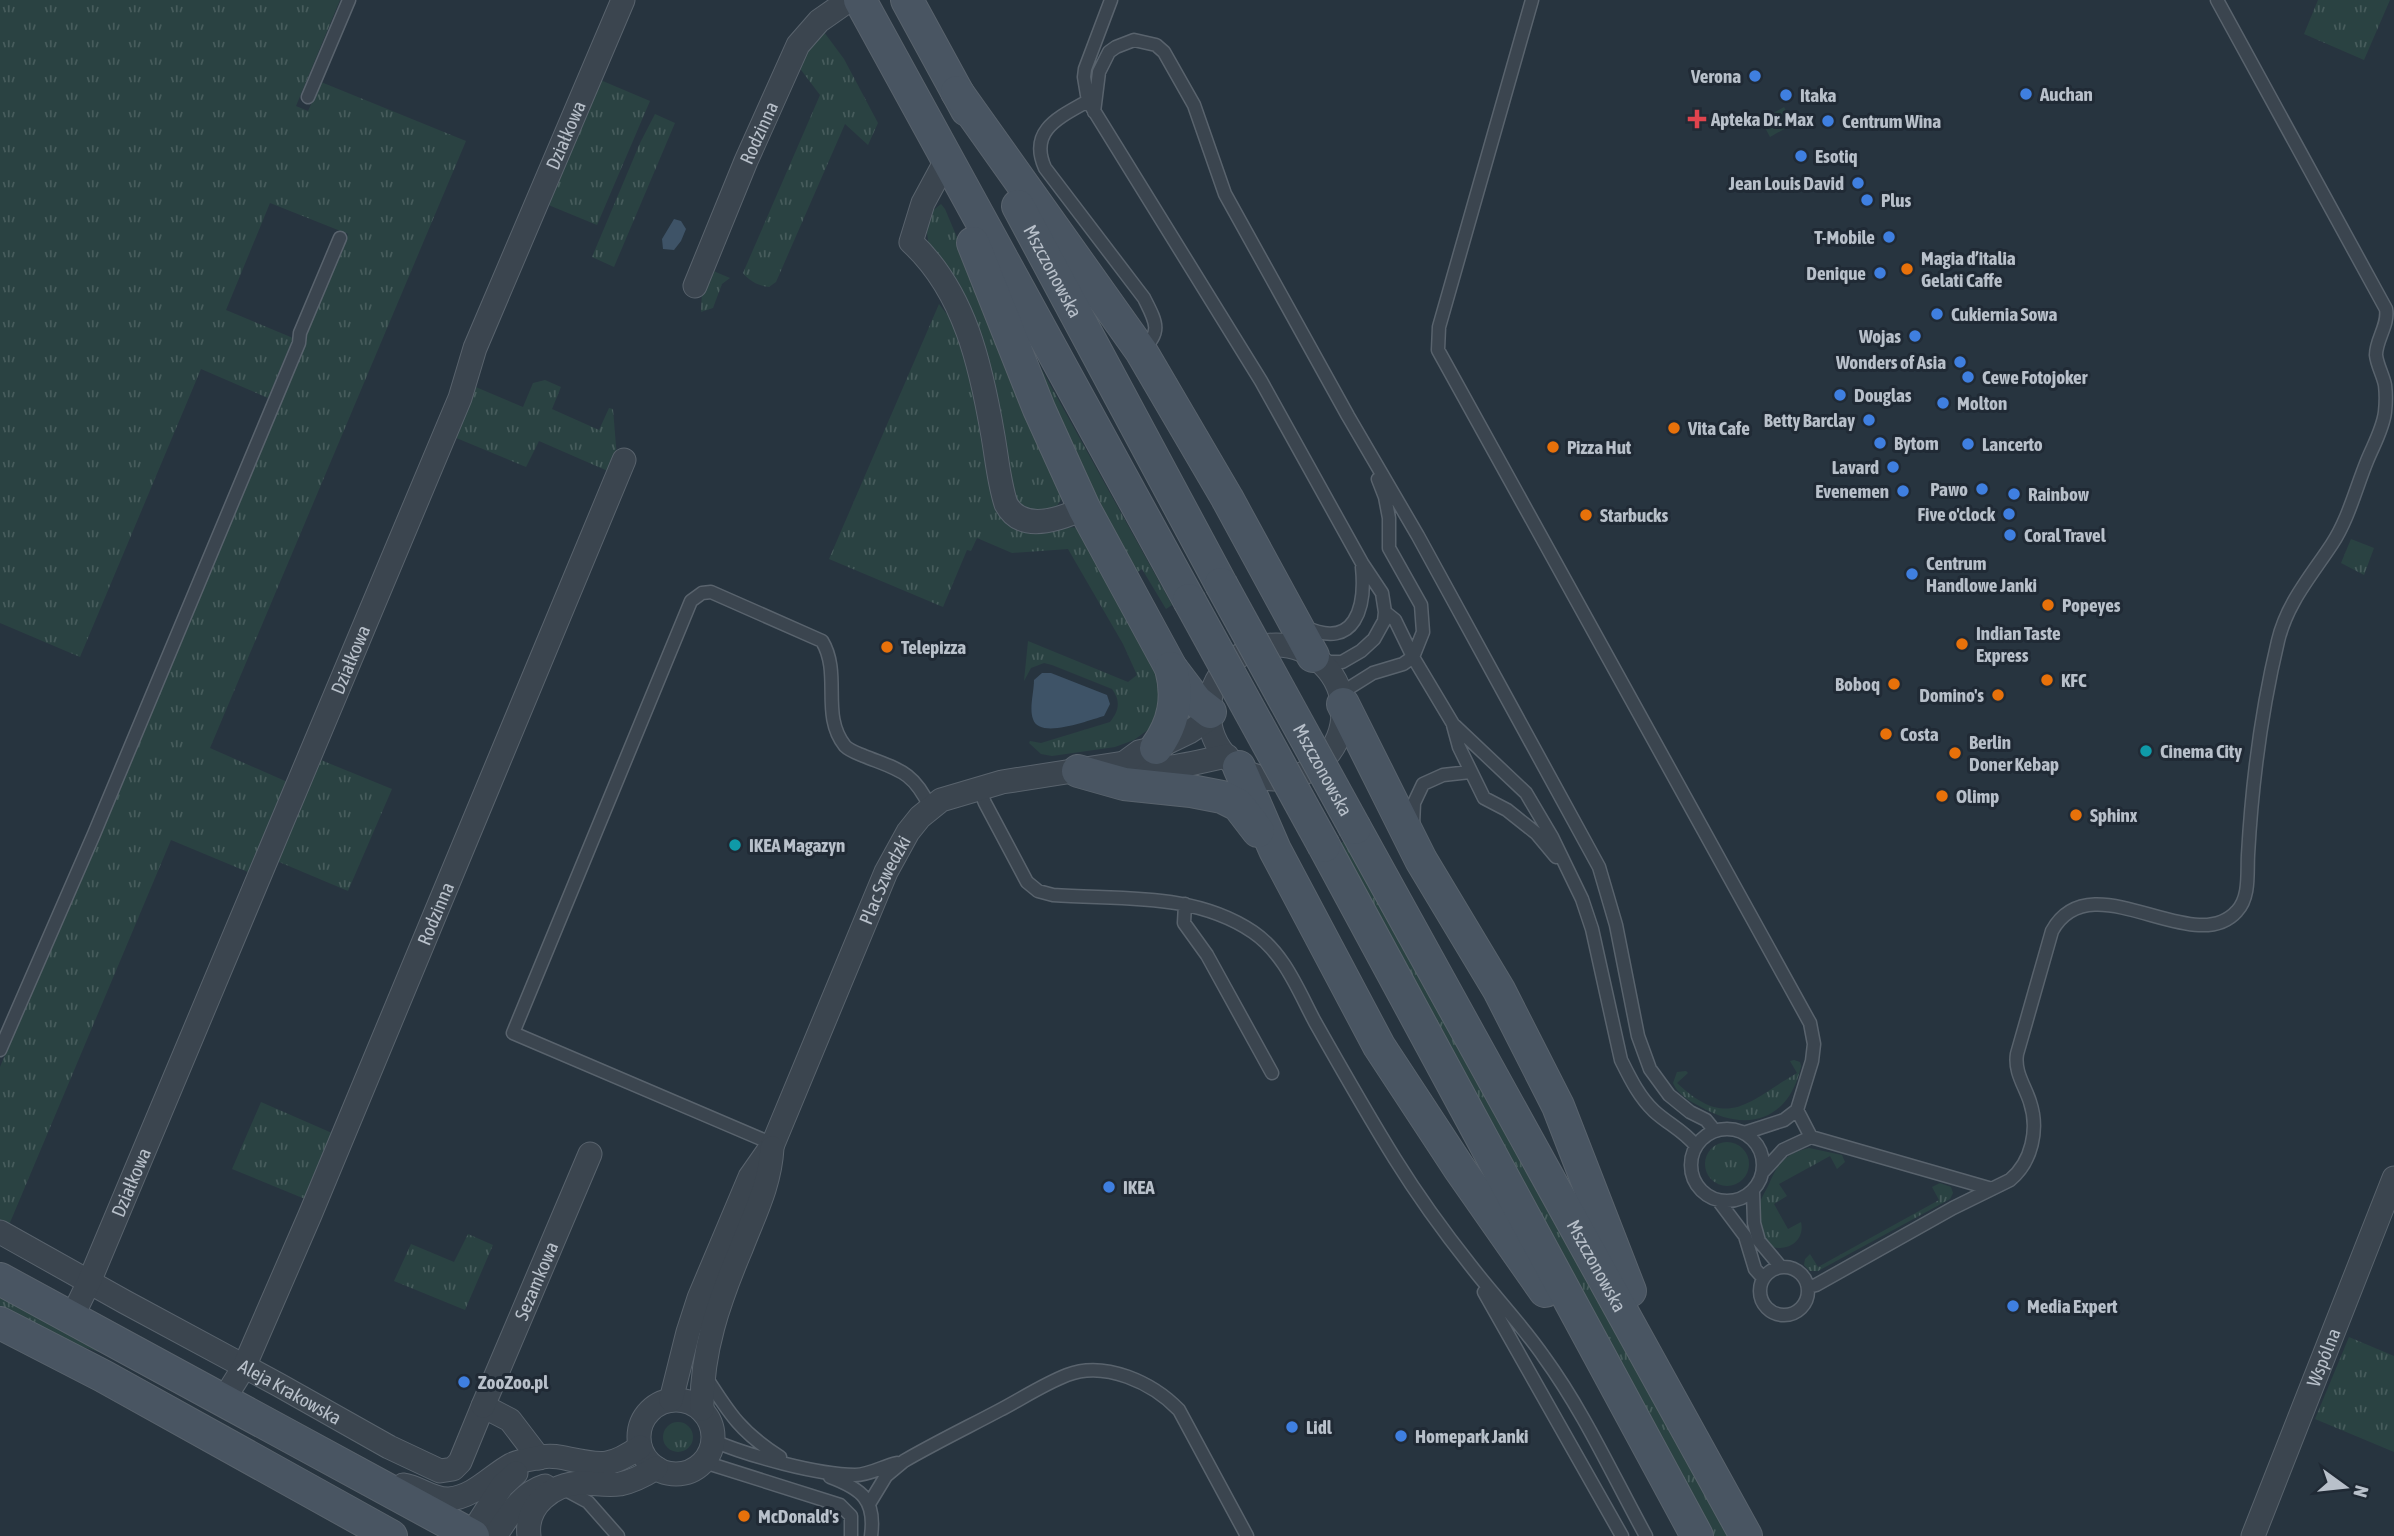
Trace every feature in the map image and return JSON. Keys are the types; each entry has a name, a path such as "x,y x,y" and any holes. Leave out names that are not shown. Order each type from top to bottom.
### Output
{"main road":[{"name":"Mszczonowska","path":"860,0 1324,846 1697,1536"},
{"name":"Mszczonowska","path":"907,0 1221,584 1746,1536"},
{"path":"957,92 1142,351 1316,659"},
{"path":"924,118 1039,410 1084,508 1171,668 1210,715"},
{"path":"1156,748 1166,732 1175,705 1175,682 1171,668"},
{"path":"1342,699 1421,860 1499,990 1558,1106 1674,1403"},
{"path":"1233,762 1275,850 1379,1046 1459,1168 1641,1431"},
{"path":"1078,771 1124,784 1222,797 1238,805 1264,841 1275,850"},
{"name":"Aleja Krakowska","path":"0,1279 477,1536"},
{"path":"0,1323 103,1376 391,1536"}],"street":[{"name":"Działkowa","path":"72,1317 460,398 475,348 623,0"},
{"name":"Rodzinna","path":"695,286 746,160 798,45 819,21 849,0"},
{"path":"943,166 923,203 911,242 935,269 969,331 985,392 1006,504 1020,519 1031,521 1062,519 1084,508"},
{"name":"Rodzinna","path":"224,1399 244,1367 624,460"},
{"path":"1274,645 1294,648 1316,659 1333,676 1342,699 1342,726 1334,746 1320,763 1311,769 1280,779 1259,776 1233,762 1217,743 1210,715 1213,692 1222,673 1245,653 1274,645"},
{"path":"1124,763 1139,752 1156,748 1210,715"},
{"path":"1124,763 1136,768 1162,768 1233,762"},
{"name":"Plac Szwedzki","path":"671,1400 699,1298 750,1177 773,1143 886,872 908,832 930,807 948,797 979,788 1124,763"},
{"name":"Plac Szwedzki","path":"702,1409 702,1372 719,1304 766,1188 773,1143"},
{"name":"Sezamkowa","path":"483,1406 590,1154"},
{"name":"Wspólna","path":"2253,1536 2394,1178"},
{"name":"Aleja Krakowska","path":"0,1232 389,1447 440,1471 453,1469 460,1462 483,1406"},
{"path":"110,1337 125,1302"},
{"path":"671,1400 687,1401 702,1409 709,1418 709,1451 697,1468 681,1474 672,1474 649,1462 640,1447 639,1434 649,1411 671,1400"},
{"path":"483,1406 510,1420 539,1458"},
{"path":"369,1479 412,1486 428,1494 449,1499 486,1484 512,1464 555,1456 596,1465 618,1461 640,1447"},
{"path":"477,1536 502,1486 517,1472 539,1458"},
{"path":"529,1536 534,1507 542,1497 562,1488 584,1483 622,1483 656,1468"},
{"path":"477,1536 530,1493 550,1485 562,1488"}],"lane":[{"path":"308,97 349,0"},
{"path":"1111,0 1085,69 1084,77 1091,107 1261,381 1362,563 1382,593 1385,612 1380,630 1368,645 1342,662 1316,659"},
{"path":"1532,0 1439,327 1438,350 1810,1023 1814,1044 1812,1060 1797,1110 1784,1120 1744,1132"},
{"path":"1808,1287 2018,1173 2032,1144 2032,1111 2016,1060 2052,931 2057,923 2075,908 2102,905 2196,925 2214,925 2229,918 2242,903 2246,885 2256,755 2279,636 2302,585 2337,535 2384,416 2385,385 2376,351 2387,315 2217,0"},
{"path":"1091,107 1099,72 1109,52 1134,40 1156,45 1164,52 1194,105 1225,194 1418,536 1599,867 1616,925 1638,1036 1650,1069 1669,1096 1706,1120 1715,1130"},
{"path":"1091,107 1053,121 1042,137 1039,154 1045,168 1144,298 1153,316 1156,334 1154,340 1142,351"},
{"path":"0,1050 94,834 295,355 300,333 340,238"},
{"path":"1342,699 1373,673 1403,664 1413,657 1423,632 1423,613 1418,597 1389,548 1389,518 1385,497 1365,445"},
{"path":"1292,617 1320,633 1336,634 1348,627 1356,619 1363,598 1362,563"},
{"path":"773,1143 513,1033 691,601 702,593 711,592 822,641 830,654 831,710 844,744 852,751 910,776 919,786 930,807"},
{"path":"1385,612 1395,620 1413,657 1453,724 1525,793 1536,807 1568,870 1592,929 1618,1048 1629,1077 1654,1111 1682,1131 1696,1146"},
{"path":"1453,724 1458,747 1484,798 1507,810 1536,833 1568,870"},
{"path":"1421,860 1413,835 1412,816 1423,784 1453,773 1470,772"},
{"path":"979,788 1027,882 1038,891 1053,895 1162,900 1185,904 1237,923 1253,932 1277,953 1415,1191 1543,1355 1563,1385 1646,1536"},
{"path":"1185,904 1184,923 1208,955 1272,1073"},
{"path":"1797,1110 1811,1137"},
{"path":"1753,1192 1735,1201 1709,1197 1695,1183 1690,1164 1696,1146 1715,1130 1735,1129 1744,1132 1758,1146 1764,1164 1762,1174"},
{"path":"1780,1266 1759,1241 1754,1223 1753,1192 1762,1174 1783,1150 1811,1137 1992,1189"},
{"path":"1718,1200 1745,1236 1755,1269 1763,1278"},
{"path":"1780,1266 1796,1269 1802,1274 1808,1287 1808,1295 1802,1308 1790,1315 1768,1310 1763,1304 1759,1288 1763,1278 1772,1269 1780,1266"},
{"path":"1472,1267 1622,1536"},
{"path":"709,1451 856,1475 904,1461 1068,1374 1100,1371 1120,1374 1166,1397 1179,1410 1247,1536"},
{"path":"702,1372 727,1412 745,1432 792,1465"},
{"path":"709,1451 840,1505 851,1516 851,1536"},
{"path":"869,1504 886,1476 904,1461"},
{"path":"814,1470 853,1485 862,1493 872,1512 871,1536"},
{"path":"562,1488 589,1502 618,1536"}],"green space":[{"path":"0,0 340,0 296,106 308,111 321,82 466,141 210,748 292,784 282,810 272,815 266,830 269,841 255,875 171,840 9,1225 0,1221 0,1067 348,234 270,203 226,310 293,338 268,398 201,369 80,657 0,623"},
{"path":"2318,0 2390,0 2364,60 2304,34"},
{"path":"824,32 844,59 878,123 868,145 845,124 776,282 769,287 751,281 743,273 820,95 798,66 804,53"},
{"path":"598,79 650,101 597,225 546,204"},
{"path":"1784,107 1793,124 1770,137 1761,120"},
{"path":"655,114 675,123 614,267 592,257"},
{"path":"941,204 975,280 1015,394 1061,489 1061,500 1054,510 1035,514 1018,504 963,304 951,272 929,248 925,217"},
{"path":"711,270 730,278 722,284 713,308 701,312 702,291"},
{"path":"939,304 949,317 957,336 960,336 1010,524 1027,532 1078,528 1150,660 1160,684 1161,698 1157,717 1149,729 1134,740 1115,747 1052,756 1041,754 1029,743 1041,743 1110,722 1118,706 1112,689 1052,665 1044,663 1031,668 1024,681 1028,641 1128,682 1137,675 1123,644 1068,549 1012,553 977,538 971,551 967,550 943,607 829,559"},
{"path":"1027,343 1172,605 1166,609 1142,569 1133,575 1046,412"},
{"path":"545,380 561,387 552,409 599,430 609,408 613,409 617,458 610,472 539,441 526,467 449,435 471,385 523,407 533,383"},
{"path":"2351,539 2374,548 2364,575 2341,563"},
{"path":"316,758 392,789 348,891 272,859 275,851 284,848 290,833 286,828"},
{"path":"1348,839 1729,1536 1713,1536 1339,844"},
{"path":"1790,1061 1800,1062 1801,1066 1787,1099 1777,1109 1750,1120 1718,1115 1701,1107 1681,1094 1673,1083 1677,1072 1686,1071 1688,1073 1677,1083 1695,1098 1710,1106 1724,1109 1737,1107 1751,1102 1797,1073"},
{"path":"261,1102 332,1133 305,1199 232,1169"},
{"path":"1727,1142 1743,1148 1749,1164 1743,1180 1727,1186 1711,1180 1705,1164 1711,1148"},
{"path":"1809,1148 1842,1155 1845,1162 1837,1169 1830,1156 1779,1184 1787,1196 1774,1204 1788,1229 1801,1222 1802,1230 1791,1245 1778,1248 1771,1246 1765,1243 1761,1230 1758,1216 1760,1203 1783,1160"},
{"path":"1940,1183 1951,1187 1953,1193 1950,1199 1818,1271 1810,1271 1804,1265 1810,1254 1818,1267 1939,1200 1932,1187"},
{"path":"468,1234 493,1245 465,1310 394,1281 411,1244 454,1262"},
{"path":"0,1295 108,1355 48,1335 0,1309"},
{"path":"2349,1337 2394,1356 2394,1452 2315,1419"},
{"path":"678,1422 684,1423 692,1431 692,1443 684,1451 678,1452 672,1451 664,1443 663,1437 664,1431 672,1423"}],"water":[{"path":"674,219 681,221 686,229 674,250 663,249 662,239"},
{"path":"1042,673 1051,673 1107,695 1110,704 1104,716 1065,727 1045,728 1037,725 1032,715 1032,700 1034,680"}],"place":[{"name":"Verona","path":"1755,76"},
{"name":"Auchan","path":"2026,94"},
{"name":"Itaka","path":"1786,95"},
{"name":"Apteka Dr. Max","path":"1697,119"},
{"name":"Centrum Wina","path":"1828,121"},
{"name":"Esotiq","path":"1801,156"},
{"name":"Jean Louis David","path":"1858,183"},
{"name":"Plus","path":"1867,200"},
{"name":"T-Mobile","path":"1889,237"},
{"name":"Magia d’italia Gelati Caffe","path":"1907,269"},
{"name":"Denique","path":"1880,273"},
{"name":"Cukiernia Sowa","path":"1937,314"},
{"name":"Wojas","path":"1915,336"},
{"name":"Wonders of Asia","path":"1960,362"},
{"name":"Cewe Fotojoker","path":"1968,377"},
{"name":"Douglas","path":"1840,395"},
{"name":"Molton","path":"1943,403"},
{"name":"Betty Barclay","path":"1869,420"},
{"name":"Vita Cafe","path":"1674,428"},
{"name":"Bytom","path":"1880,443"},
{"name":"Lancerto","path":"1968,444"},
{"name":"Pizza Hut","path":"1553,447"},
{"name":"Lavard","path":"1893,467"},
{"name":"Pawo","path":"1982,489"},
{"name":"Evenemen","path":"1903,491"},
{"name":"Rainbow","path":"2014,494"},
{"name":"Five o'clock","path":"2009,514"},
{"name":"Starbucks","path":"1586,515"},
{"name":"Coral Travel","path":"2010,535"},
{"name":"Centrum Handlowe Janki","path":"1912,574"},
{"name":"Popeyes","path":"2048,605"},
{"name":"Indian Taste Express","path":"1962,644"},
{"name":"Telepizza","path":"887,647"},
{"name":"KFC","path":"2047,680"},
{"name":"Boboq","path":"1894,684"},
{"name":"Domino's","path":"1998,695"},
{"name":"Costa","path":"1886,734"},
{"name":"Cinema City","path":"2146,751"},
{"name":"Berlin Doner Kebap","path":"1955,753"},
{"name":"Olimp","path":"1942,796"},
{"name":"Sphinx","path":"2076,815"},
{"name":"IKEA Magazyn","path":"735,845"},
{"name":"IKEA","path":"1109,1187"},
{"name":"Media Expert","path":"2013,1306"},
{"name":"ZooZoo.pl","path":"464,1382"},
{"name":"Lidl","path":"1292,1427"},
{"name":"Homepark Janki","path":"1401,1436"},
{"name":"McDonald's","path":"744,1516"}]}
